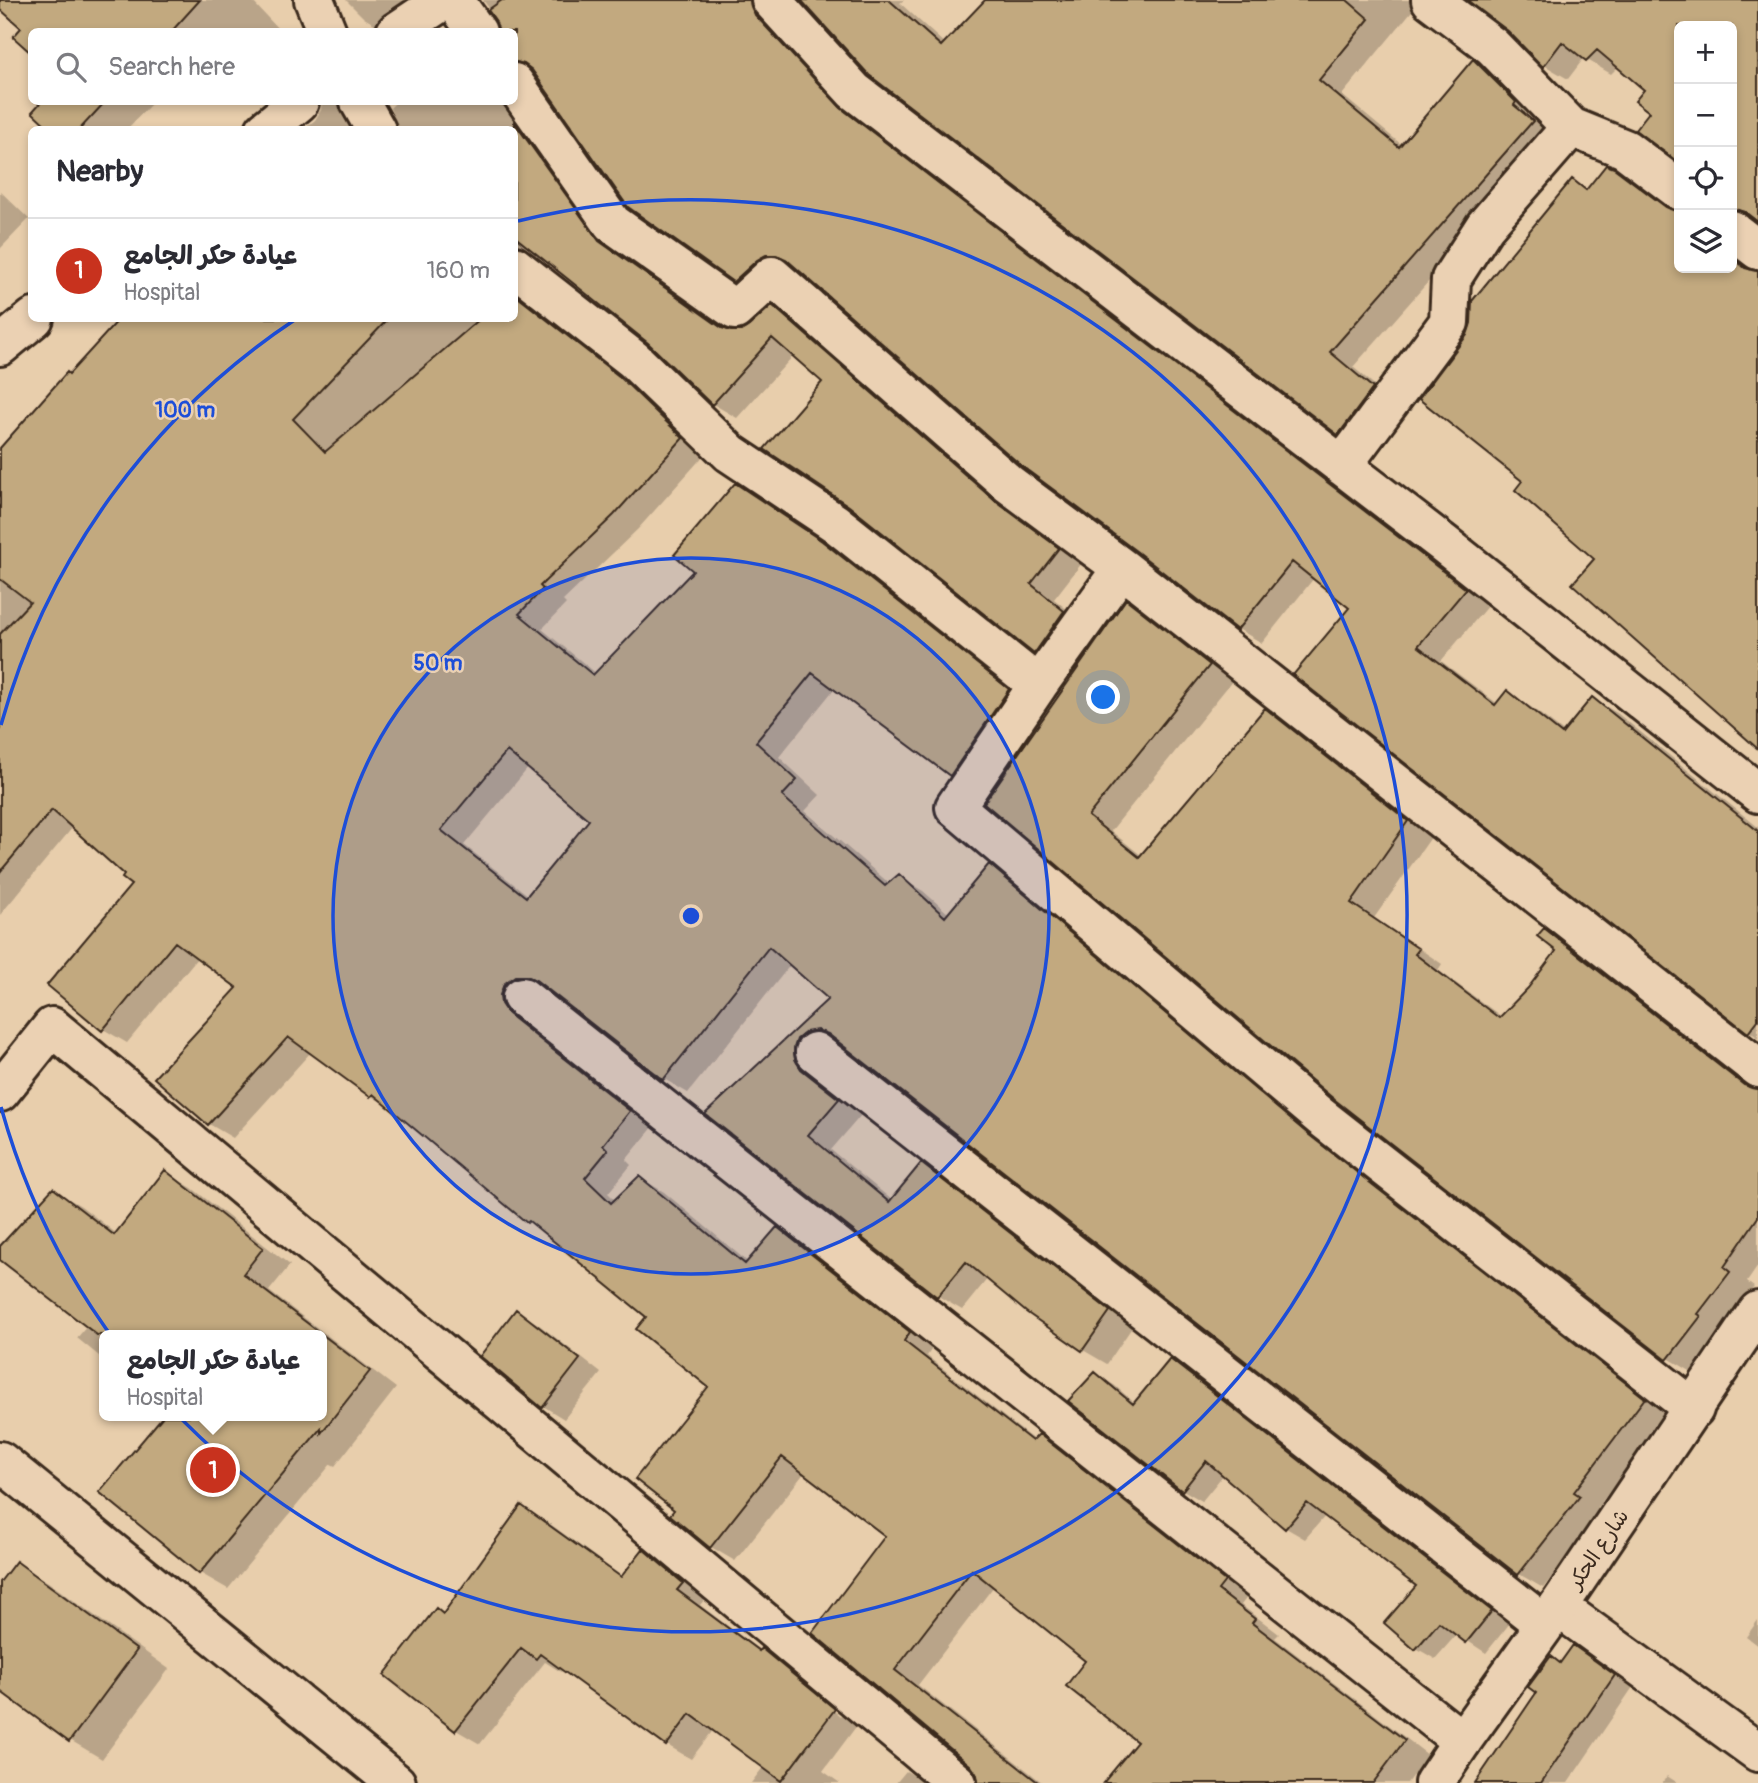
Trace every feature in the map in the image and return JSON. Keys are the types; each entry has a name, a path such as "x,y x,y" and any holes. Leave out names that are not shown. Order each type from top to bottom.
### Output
{"street":[{"path":"314,0 325,28"},
{"path":"402,28 444,0"},
{"path":"454,0 474,28"},
{"path":"771,0 854,91 1444,544 1758,793"},
{"path":"1431,0 1492,46 1571,127 1625,149 1674,186"},
{"path":"518,89 612,223 735,310 772,276 1009,484 1122,568 1758,1068"},
{"path":"270,126 295,105"},
{"path":"362,105 374,126"},
{"path":"1342,466 1449,322 1451,279 1485,226 1571,127"},
{"path":"1737,234 1758,250"},
{"path":"518,268 634,360 730,453 856,539 1038,685"},
{"path":"0,346 29,322"},
{"path":"1122,568 955,807 1321,1117 1694,1409"},
{"path":"522,998 1462,1741"},
{"path":"0,1092 52,1027 957,1783"},
{"path":"815,1052 1551,1616 1758,1752"},
{"name":"شارع الحكر","path":"1434,1783 1694,1409 1758,1311"},
{"path":"0,1461 396,1783"}],"building":[{"path":"0,0 200,0 175,28 28,28 28,50 13,37 21,28 0,9"},
{"path":"502,0 750,0 755,15 841,108 1466,589 1418,646 1495,705 1507,690 1562,734 1592,697 1758,831 1758,1020 1748,1033 1293,675 1349,608 1292,562 1237,630 1023,467 786,259 766,255 733,282 628,207 532,70 518,63 518,28 498,28 488,10"},
{"path":"801,0 889,0 941,46 985,0 1347,0 1369,19 1319,80 1399,147 1473,59 1516,102 1514,105 1533,121 1330,352 1373,388 1338,435 869,75"},
{"path":"1467,0 1758,0 1758,222 1745,212 1737,210 1737,21 1674,21 1674,159 1635,130 1649,112 1635,101 1644,90 1597,50 1586,61 1562,42 1543,67 1508,31"},
{"path":"38,105 102,105 83,126 47,126 32,112"},
{"path":"518,128 599,241 722,328 741,331 772,305 995,501 1059,548 1031,584 1064,611 1034,654 849,506 764,449 822,382 772,338 712,405 648,343 518,239"},
{"path":"1606,165 1614,168 1666,207 1674,209 1674,273 1737,273 1737,261 1745,268 1758,271 1758,749 1572,584 1594,559 1515,490 1522,481 1419,399 1467,335 1471,323 1472,301 1572,179 1586,190"},
{"path":"518,297 620,377 683,438 614,515 540,586 543,589 519,614 593,675 693,571 674,555 735,483 822,541 1009,689 950,776 812,673 756,742 797,780 782,796 885,886 899,874 945,917 989,864 1308,1134 1645,1398 1574,1492 1580,1496 1518,1575 828,1034 817,1030 806,1032 797,1039 794,1048 795,1059 801,1069 839,1099 808,1135 889,1202 921,1163 1110,1311 1082,1351 1026,1312 966,1262 937,1297 705,1114 828,999 769,947 663,1080 536,980 515,976 504,984 500,995 501,1004 508,1014 630,1111 603,1145 608,1150 585,1178 611,1203 639,1176 745,1264 777,1227 910,1332 904,1341 1032,1441 1039,1434 1225,1581 1218,1590 1255,1619 1252,1623 1405,1740 1373,1783 1103,1783 1137,1742 1066,1686 1085,1661 972,1570 895,1670 1039,1783 978,1783 977,1775 971,1766 812,1633 885,1536 782,1457 710,1548 670,1515 674,1510 635,1479 708,1387 636,1329 646,1317 529,1221 527,1223 373,1094 370,1097 288,1037 208,1125 154,1078 237,988 175,942 102,1031 47,985 131,885 122,878 124,875 52,810 0,872 0,634 30,602 0,579 0,448 67,372 69,374 116,322 385,322 293,419 325,452 476,322 518,322","holes":["507,751 589,820 526,897 441,830"]},
{"path":"1126,599 1210,665 1088,816 1139,857 1265,708 1408,821 1351,903 1419,949 1415,954 1499,1018 1528,988 1556,951 1537,936 1544,928 1744,1085 1758,1089 1758,1217 1724,1267 1730,1272 1667,1360 1335,1100 984,803"},
{"path":"165,1170 263,1248 243,1274 316,1330 99,1330 97,1335 0,1260 0,1246 53,1188 114,1235"},
{"path":"516,1309 580,1359 542,1408 480,1356"},
{"path":"327,1338 370,1371 321,1433 321,1428 199,1574 99,1492 159,1421 327,1421"},
{"path":"1170,1359 1492,1611 1466,1643 1439,1622 1415,1650 1384,1623 1416,1586 1307,1503 1285,1529 1206,1461 1182,1491 1068,1401 1095,1372 1133,1404"},
{"path":"521,1505 621,1577 643,1549 683,1583 677,1590 759,1651 761,1648 835,1709 781,1781 690,1714 666,1746 540,1654 536,1659 521,1648 455,1731 384,1675 436,1608 443,1614"},
{"path":"16,1561 137,1650 69,1742 0,1691 0,1582"},
{"path":"1573,1645 1615,1675 1541,1783 1475,1783 1536,1693 1528,1687 1551,1656 1560,1663"}],"place":[{"name":"عيادة حكر الجامع","path":"213,1470"}]}
